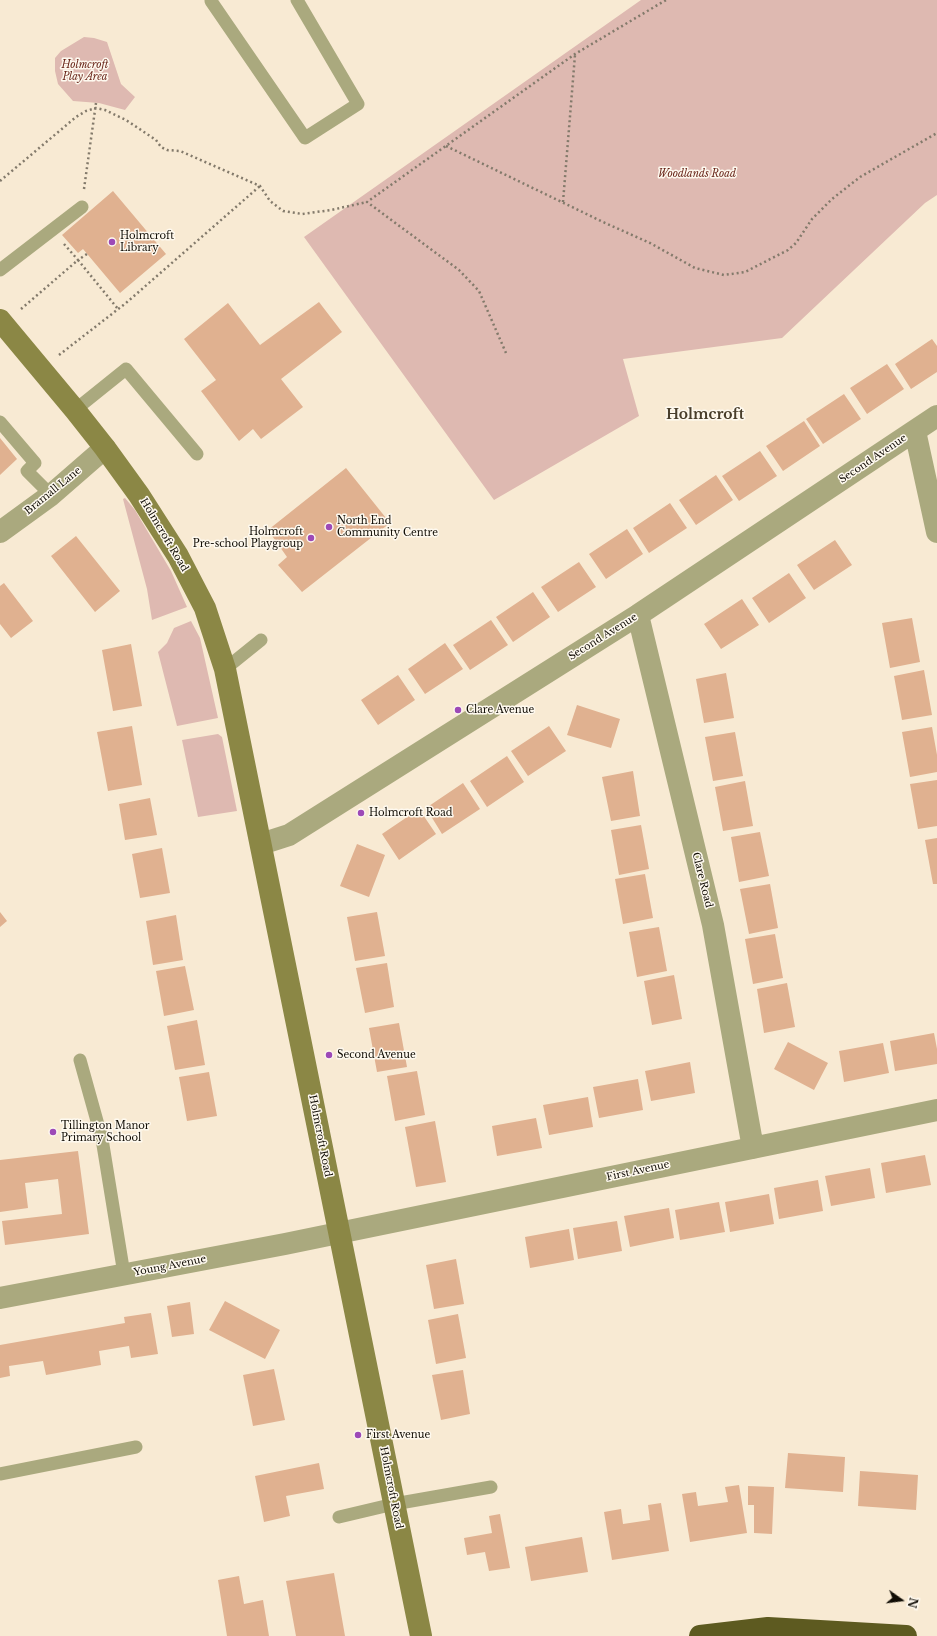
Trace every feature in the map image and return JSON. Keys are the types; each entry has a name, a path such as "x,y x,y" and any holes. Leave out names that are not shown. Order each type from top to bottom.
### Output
{"highway":[{"path":"700,1636 769,1632 906,1636"}],"street":[{"name":"Holmcroft Road","path":"0,320 75,410 139,495 178,556 205,608 225,669 421,1636"},
{"name":"Second Avenue","path":"261,844 289,835 638,615 937,416"},
{"path":"916,431 937,532"},
{"name":"Bramall Lane","path":"0,532 51,495 105,448"},
{"name":"Clare Road","path":"638,615 713,925 753,1148"},
{"name":"First Avenue","path":"339,1232 937,1110"},
{"name":"Young Avenue","path":"0,1298 285,1244 339,1232"}],"lane":[{"path":"211,0 306,138 358,104 297,0"},
{"path":"0,270 82,207"},
{"path":"75,410 126,369 196,454"},
{"path":"0,422 34,463 27,471 51,495"},
{"path":"225,669 261,640"},
{"path":"80,1060 102,1139 124,1274"},
{"path":"0,1474 136,1447"},
{"path":"339,1517 394,1504 491,1487"}],"path":[{"path":"0,181 76,117 86,111 96,108 105,110 126,120 156,140 161,147 167,150 180,151 260,186 270,201 283,211 302,214 331,210 367,202 575,54 666,0"},
{"path":"563,202 575,54"},
{"path":"82,207 96,103"},
{"path":"446,146 660,248 695,268 724,275 745,272 788,250 796,243 812,219 832,199 860,177 937,133"},
{"path":"58,355 118,309 260,186"},
{"path":"367,202 459,270 480,291 506,353"},
{"path":"53,230 118,309"},
{"path":"19,311 87,254"}],"green space":[{"name":"Woodlands Road","path":"641,0 937,0 937,195 925,203 782,338 623,359 639,416 494,500 304,237"},
{"name":"Holmcroft Play Area","path":"84,37 107,42 121,84 135,97 125,110 99,103 73,101 58,84 55,71 55,58 61,51"},
{"path":"125,498 135,510 171,571 187,607 152,620 147,589 123,499"},
{"path":"191,621 200,638 218,718 177,726 158,652 167,643 174,628"},
{"path":"218,734 222,737 237,811 198,817 182,740"}],"building":[{"name":"Holmcroft Library","path":"113,191 166,254 120,293 83,249 78,253 62,235"},
{"path":"319,302 342,332 281,379 303,407 261,439 253,429 239,441 201,391 216,380 184,339 228,303 260,345"},
{"path":"932,339 937,346 937,372 911,389 895,364"},
{"path":"887,364 904,389 867,414 850,388"},
{"path":"844,394 861,419 823,444 806,419"},
{"path":"804,421 820,446 783,471 766,446"},
{"path":"0,438 17,459 0,475"},
{"path":"760,451 777,476 739,501 722,476"},
{"name":"North End Community Centre","path":"346,468 390,523 302,592 278,565 287,557 268,530"},
{"path":"716,475 733,500 696,525 679,500"},
{"path":"670,503 687,528 649,553 633,528"},
{"path":"627,529 643,554 606,579 589,554"},
{"path":"76,536 120,591 95,612 51,556"},
{"path":"835,540 852,565 814,590 797,565"},
{"path":"579,562 596,587 558,612 541,587"},
{"path":"789,573 806,598 769,623 752,598"},
{"path":"4,583 33,621 11,638 0,624 0,586"},
{"path":"533,592 550,617 513,642 496,617"},
{"path":"742,599 759,625 721,649 704,624"},
{"path":"912,618 920,662 890,668 882,623"},
{"path":"491,620 508,645 470,670 453,645"},
{"path":"445,643 463,669 425,694 408,669"},
{"path":"131,644 142,706 113,711 102,650"},
{"path":"924,670 932,715 902,720 894,676"},
{"path":"726,673 734,718 704,723 696,679"},
{"path":"398,675 415,700 378,725 361,700"},
{"path":"577,705 620,719 611,748 567,735"},
{"path":"132,726 142,785 108,791 97,732"},
{"path":"549,726 566,751 528,776 511,751"},
{"path":"932,727 937,755 937,772 910,777 902,732"},
{"path":"735,732 743,776 713,781 705,737"},
{"path":"507,756 524,782 487,807 470,781"},
{"path":"633,771 640,816 611,821 602,777"},
{"path":"937,780 937,826 918,829 910,784"},
{"path":"745,781 753,826 723,831 715,787"},
{"path":"463,783 480,809 442,834 426,808"},
{"path":"150,798 157,835 125,840 119,804"},
{"path":"419,809 436,834 399,860 382,834"},
{"path":"641,825 649,869 619,875 611,830"},
{"path":"760,832 769,876 739,882 731,837"},
{"path":"937,838 937,884 933,884 925,840"},
{"path":"357,844 385,855 369,897 340,886"},
{"path":"162,848 170,893 140,898 132,854"},
{"path":"645,874 653,918 623,924 615,879"},
{"path":"770,884 778,928 749,934 740,889"},
{"path":"0,912 7,921 0,927"},
{"path":"377,912 385,956 355,961 347,917"},
{"path":"176,915 183,960 153,965 146,921"},
{"path":"659,927 667,971 637,977 629,932"},
{"path":"775,934 783,978 753,984 745,939"},
{"path":"387,963 394,1007 365,1013 356,968"},
{"path":"185,966 194,1010 164,1016 156,971"},
{"path":"674,975 682,1019 652,1025 644,981"},
{"path":"787,983 795,1027 764,1033 757,989"},
{"path":"197,1020 205,1065 175,1070 167,1026"},
{"path":"399,1023 407,1067 377,1072 369,1028"},
{"path":"934,1033 937,1049 937,1064 895,1071 890,1041"},
{"path":"788,1042 828,1063 814,1090 774,1069"},
{"path":"883,1043 889,1073 844,1082 839,1051"},
{"path":"690,1062 695,1093 651,1101 645,1071"},
{"path":"417,1071 425,1115 395,1121 387,1076"},
{"path":"209,1072 217,1116 187,1121 179,1077"},
{"path":"638,1079 643,1110 599,1118 593,1087"},
{"path":"588,1097 593,1127 549,1135 543,1105"},
{"path":"536,1118 542,1148 497,1156 492,1126"},
{"path":"435,1121 446,1182 416,1187 405,1127"},
{"path":"78,1151 89,1234 5,1245 2,1221 62,1214 58,1179 25,1183 28,1208 0,1212 0,1160"},
{"path":"925,1155 931,1185 886,1193 881,1163"},
{"path":"870,1168 875,1198 831,1206 825,1176"},
{"path":"818,1180 823,1211 779,1219 774,1188"},
{"path":"769,1194 774,1224 730,1232 725,1202"},
{"path":"719,1202 725,1232 680,1240 675,1210"},
{"path":"669,1208 674,1238 630,1247 624,1216"},
{"path":"617,1221 622,1251 578,1259 573,1228"},
{"path":"569,1229 574,1260 530,1268 525,1237"},
{"path":"456,1259 464,1304 434,1309 426,1265"},
{"path":"225,1301 280,1330 265,1359 209,1330"},
{"path":"190,1302 194,1334 172,1337 167,1306"},
{"path":"151,1313 158,1354 131,1358 129,1346 99,1351 101,1365 46,1375 43,1361 9,1366 10,1376 0,1378 0,1345 125,1323 124,1317"},
{"path":"458,1314 466,1358 436,1364 428,1320"},
{"path":"274,1369 285,1420 253,1426 243,1375"},
{"path":"463,1370 470,1414 441,1420 432,1375"},
{"path":"788,1453 845,1457 843,1492 785,1488"},
{"path":"319,1463 324,1489 286,1496 290,1516 264,1522 255,1476"},
{"path":"860,1471 918,1475 916,1510 858,1506"},
{"path":"739,1485 747,1533 690,1542 682,1494 696,1492 698,1506 728,1502 725,1487"},
{"path":"748,1486 774,1487 772,1534 754,1533 754,1505 748,1505"},
{"path":"661,1503 669,1551 612,1560 604,1512 621,1509 623,1524 650,1520 648,1505"},
{"path":"500,1514 510,1568 489,1571 485,1552 467,1555 464,1538 492,1533 489,1516"},
{"path":"582,1537 588,1572 531,1581 525,1547"},
{"path":"334,1573 345,1636 296,1636 286,1581"},
{"path":"239,1576 244,1604 263,1600 269,1636 227,1636 218,1580"}],"place":[{"name":"Holmcroft Library","path":"112,242"},
{"name":"North End Community Centre","path":"329,527"},
{"name":"Holmcroft Pre-school Playgroup","path":"311,538"},
{"name":"Clare Avenue","path":"458,710"},
{"name":"Holmcroft Road","path":"361,813"},
{"name":"Second Avenue","path":"329,1055"},
{"name":"Tillington Manor Primary School","path":"53,1132"},
{"name":"First Avenue","path":"358,1435"}],"district":[{"name":"Holmcroft","path":"705,415"}]}
